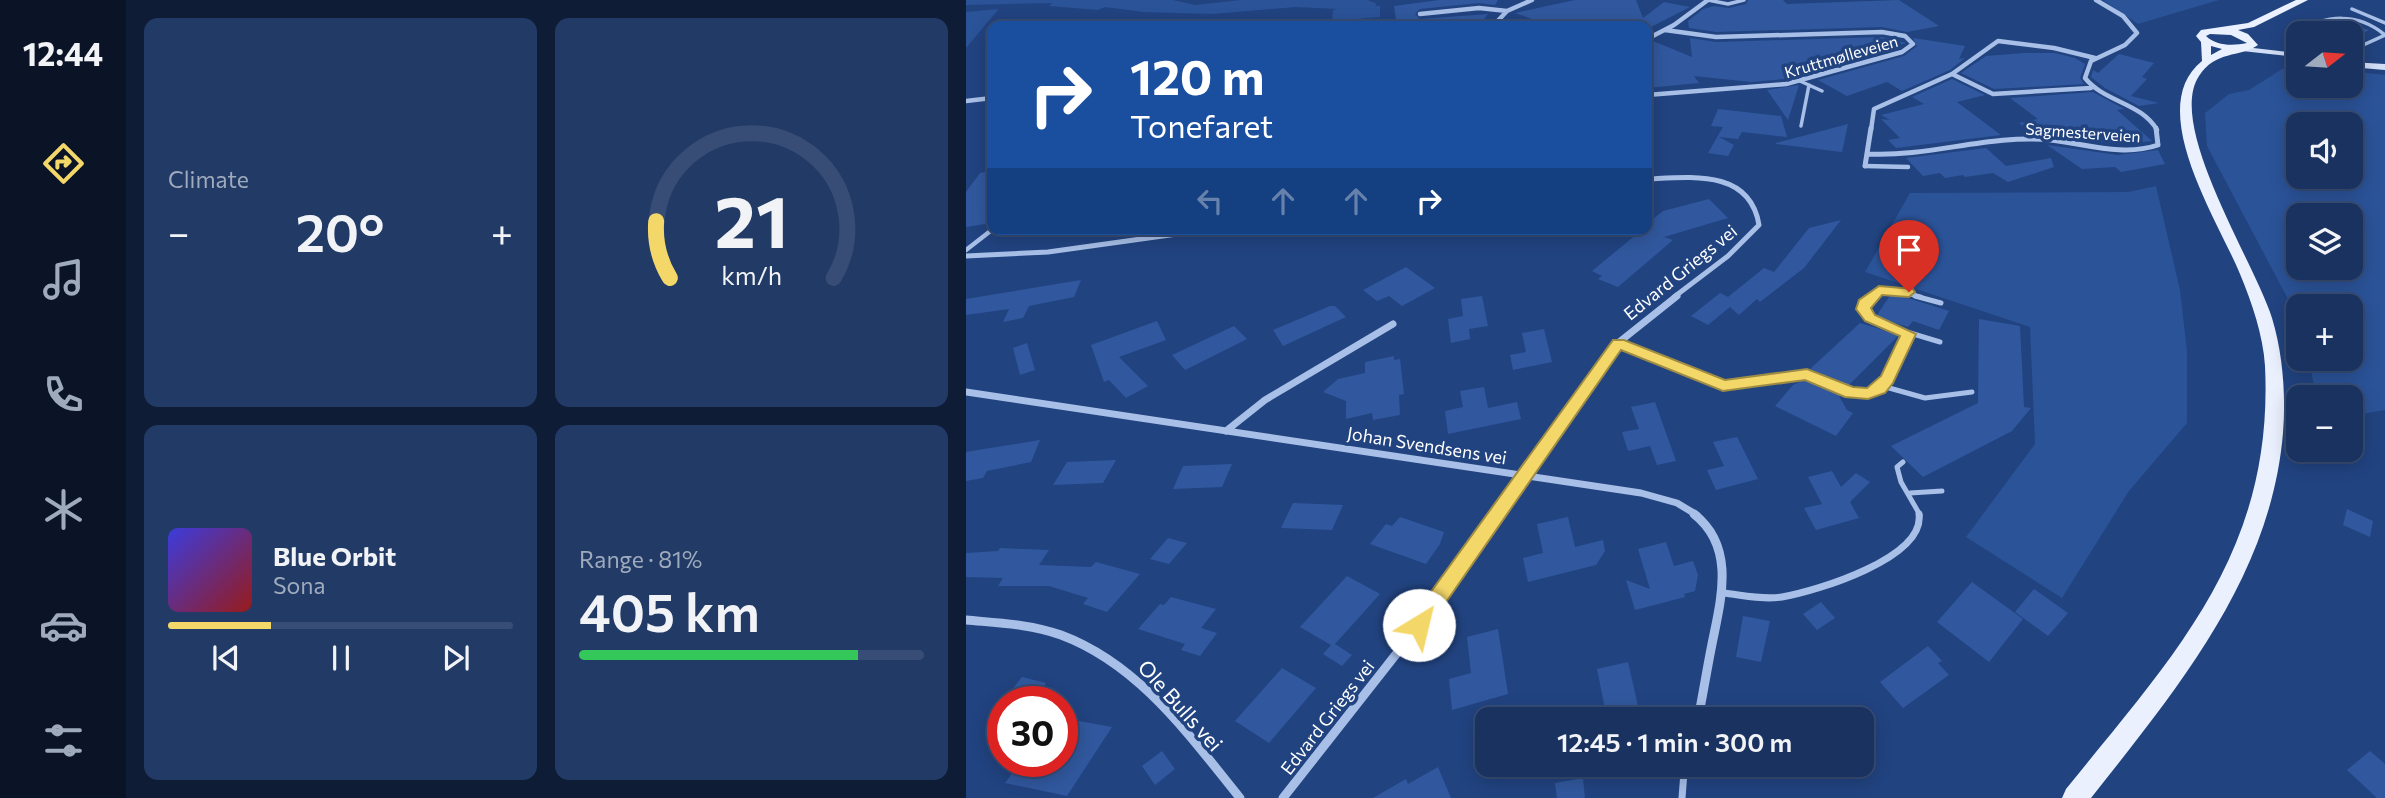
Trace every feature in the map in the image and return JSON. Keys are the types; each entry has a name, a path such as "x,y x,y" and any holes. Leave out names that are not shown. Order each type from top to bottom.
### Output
{"main road":[{"path":"2075,798 2178,668 2224,599 2242,563 2262,506 2269,472 2274,412 2270,342 2256,297 2197,164 2186,127 2189,88 2206,50 2202,34 2251,24 2303,0"},
{"path":"2248,43 2251,24"},
{"path":"2221,31 2248,43"},
{"path":"2206,50 2232,50 2248,43"}],"street":[{"path":"1498,21 1507,11 1532,0"},
{"path":"1652,36 1665,30 1708,0"},
{"path":"1952,74 1993,94 2091,88 2085,73 2095,58 2128,44 2137,33 2123,16 2096,0"},
{"path":"1420,14 1483,8 1507,11"},
{"name":"Kruttmølleveien","path":"1652,95 1770,86 1800,81 1848,65 1902,52 1912,47 1913,42 1901,35 1882,32 1716,37 1665,30"},
{"path":"1865,166 1874,109 1952,74 1998,41 2054,48 2095,58"},
{"path":"2248,43 2286,53"},
{"path":"2363,65 2385,67"},
{"name":"Sagmesterveien","path":"1869,154 1912,155 2026,138 2133,149 2158,145 2158,130 2151,119 2091,88"},
{"path":"966,101 987,99"},
{"name":"Edvard Griegs vei","path":"1283,798 1403,646 1525,478 1618,343 1659,305 1745,242 1759,225 1756,206 1743,191 1717,181 1692,177 1652,179"},
{"path":"966,256 1058,251 1171,235"},
{"path":"1226,431 1239,419 1289,386 1393,324"},
{"name":"Johan Svendsens vei","path":"966,392 1525,478 1616,489 1676,503 1700,519 1716,540 1724,566 1723,593 1700,707"},
{"name":"Ole Bulls vei","path":"966,620 1038,627 1086,644 1117,661 1155,697 1240,798"}],"lane":[{"path":"1708,0 1728,5 1744,0"},
{"path":"2352,9 2385,23"},
{"path":"2319,21 2333,18 2353,21"},
{"path":"2363,23 2385,35 2363,45"},
{"path":"1800,81 1822,91"},
{"path":"1801,126 1809,85"},
{"path":"1865,166 1908,167"},
{"path":"966,250 987,234"},
{"path":"1940,342 1908,334 1870,318 1863,309 1870,296 1891,289 1941,303"},
{"path":"1882,386 1905,348 1908,334"},
{"path":"1618,343 1723,386 1741,386 1799,374 1814,376 1859,395 1882,386 1925,398 1972,392"},
{"path":"1723,593 1780,597 1826,584 1892,555 1906,546 1920,527 1919,510 1897,475 1897,467 1903,462"},
{"path":"1910,493 1942,491"},
{"path":"1682,798 1684,777"}],"shaded area":[{"path":"966,0 1173,0 1195,5 1241,0 1368,0 1377,4 1375,6 1380,6 1380,17 1332,21 1333,10 1337,9 1296,7 1212,14 1049,6 1052,3 966,5"},
{"path":"2103,0 2219,0 2138,24"},
{"path":"998,9 966,48 966,12"},
{"path":"2286,69 2286,98 2363,98 2363,72 2385,75 2385,410 2363,414 2363,385 2314,385 2311,371 2363,371 2363,294 2286,295 2207,146 2205,113 2229,94 2249,90"},
{"path":"2156,186 2180,290 2187,351 2187,423 2129,491 2062,598 1966,537 2035,444 2030,327 1865,272 1910,193 2128,192"}],"building":[{"path":"1439,0 1498,0 1495,5 1479,3 1420,9 1415,14 1420,19 1488,14 1483,21 1396,21 1394,6"},
{"path":"1575,0 1636,0 1643,18 1664,2 1690,7 1652,26 1652,21 1538,21 1515,13"},
{"path":"1748,0 1783,0 1787,4 1899,0 1939,26 1907,32 1882,27 1716,32 1689,28 1688,21 1703,9 1714,6 1729,8 1746,4"},
{"path":"1882,37 1906,43 1785,79 1751,82 1694,76 1699,83 1652,88 1652,42 1692,57 1690,38 1716,42"},
{"path":"1913,38 1965,46 1959,59 1965,58 1950,70 1902,91 1887,82 1847,96 1818,80 1904,56 1917,46"},
{"path":"2055,53 2075,58 2085,64 2080,78 2084,84 1994,89 1961,73 1986,56"},
{"path":"2119,54 2154,63 2142,77 2147,79 2131,96 2159,103 2139,106 2105,88 2091,77 2093,70 2098,73"},
{"path":"1952,79 1985,95 1957,102 2001,135 1896,148 1888,140 1900,138 1881,119 1890,120 1881,115 1924,104 1912,97"},
{"path":"1799,85 1788,120 1767,90"},
{"path":"2093,92 2124,109 2117,110 2152,141 2119,144 2033,134 2019,123 2038,119 2010,98"},
{"path":"1718,109 1781,116 1787,137 1742,132 1738,139 1719,137 1734,145 1728,156 1708,153 1723,127 1711,126"},
{"path":"1848,124 1842,152 1776,144 1776,143"},
{"path":"2047,145 2118,155 2158,150 2165,164 2121,172 2115,167 2082,169"},
{"path":"1986,148 2006,166 2051,158 2054,167 2008,182 1993,173 1945,178 1940,173 1923,176 1906,158"},
{"path":"987,172 987,219 985,224 966,227 966,192 980,173"},
{"path":"1709,199 1728,218 1664,237 1673,240 1618,287 1598,279 1602,276 1592,271 1636,235 1652,235 1652,220 1663,211"},
{"path":"1841,220 1804,268 1760,302 1757,299 1739,315 1730,307 1708,325 1691,316 1720,293 1728,297 1764,268 1774,272 1809,228"},
{"path":"1406,267 1435,288 1402,306 1389,296 1377,301 1363,290"},
{"path":"1081,280 1074,297 1029,306 1023,318 1003,322 1009,309 966,315 966,299"},
{"path":"1891,294 1949,311 1939,330 1913,321 1908,327 1877,315"},
{"path":"1482,296 1488,326 1469,329 1470,339 1451,343 1448,319 1463,316 1461,299"},
{"path":"1335,306 1346,317 1283,346 1273,330"},
{"path":"1979,319 2020,326 2024,407 2031,408 2012,431 1923,477 1891,446 1978,403"},
{"path":"1157,321 1166,340 1119,357 1148,386 1126,398 1109,380 1104,382 1091,345"},
{"path":"1860,323 1899,335 1849,385 1810,369"},
{"path":"1234,326 1247,339 1185,370 1172,355"},
{"path":"1544,329 1552,362 1513,370 1510,355 1526,352 1522,333"},
{"path":"1027,343 1035,370 1020,375 1013,348"},
{"path":"1394,356 1394,360 1400,359 1404,394 1399,395 1400,415 1373,420 1372,413 1346,419 1346,401 1323,392 1338,379 1365,373 1365,362"},
{"path":"1806,379 1841,393 1839,396 1847,410 1853,413 1836,436 1775,406 1793,385"},
{"path":"1484,387 1488,408 1517,402 1521,419 1448,434 1445,411 1463,407 1460,391"},
{"path":"1655,402 1676,461 1657,465 1650,446 1628,451 1622,432 1639,429 1631,407"},
{"path":"1737,437 1758,479 1716,490 1707,470 1724,466 1713,442"},
{"path":"1040,440 1031,462 987,471 983,478 966,481 966,452"},
{"path":"1116,460 1103,483 1053,485 1067,462"},
{"path":"1232,464 1222,487 1173,489 1183,466"},
{"path":"1832,471 1841,487 1856,473 1870,482 1850,502 1859,518 1816,530 1804,508 1822,504 1808,477"},
{"path":"1293,503 1343,505 1332,530 1281,528"},
{"path":"2347,509 2373,521 2370,537 2343,525"},
{"path":"1400,517 1444,532 1440,544 1426,564 1370,544 1386,524 1392,526"},
{"path":"1568,517 1575,547 1603,540 1605,551 1596,565 1528,582 1523,558 1543,553 1537,524"},
{"path":"1168,538 1187,543 1169,564 1150,559"},
{"path":"1666,542 1674,566 1693,561 1698,575 1695,591 1684,594 1685,597 1635,610 1626,580 1650,589 1638,549"},
{"path":"1000,548 1049,550 1039,565 1091,567 1096,562 1140,574 1107,612 1083,604 1088,598 1049,586 998,586 1003,578 966,577 966,553 998,551"},
{"path":"1347,576 1380,594 1335,644 1352,655 1342,666 1323,654 1331,645 1300,627"},
{"path":"1972,582 2023,619 1989,662 1937,622"},
{"path":"2034,589 2068,613 2048,636 2015,612"},
{"path":"1171,597 1216,609 1201,628 1217,633 1200,656 1181,650 1185,644 1138,629 1160,604 1164,605"},
{"path":"1821,602 1835,618 1817,630 1803,614"},
{"path":"1743,616 1770,621 1761,662 1736,657"},
{"path":"1498,629 1508,694 1452,710 1449,679 1471,673 1467,637"},
{"path":"1928,646 1942,661 1938,663 1949,675 1903,708 1880,682"},
{"path":"1628,662 1638,707 1605,707 1597,669"},
{"path":"1282,668 1316,688 1269,743 1235,721"},
{"path":"1022,677 1046,683 1044,686 1015,686"},
{"path":"1078,722 1112,727 1067,796 1005,783 1009,777 1078,777"},
{"path":"1162,751 1175,769 1155,785 1142,766"},
{"path":"2370,751 2385,764 2385,798 2377,798 2347,770"},
{"path":"1438,767 1451,798 1373,798 1406,779 1408,784"},
{"path":"1583,778 1585,798 1557,798 1555,783"}],"route":[{"path":"1419,625 1618,343 1695,377 1723,386 1741,386 1788,374 1807,374 1823,379 1844,391 1859,395 1868,394 1879,389 1888,379 1905,348 1908,334 1877,323 1866,314 1864,303 1879,290 1909,292"}]}
